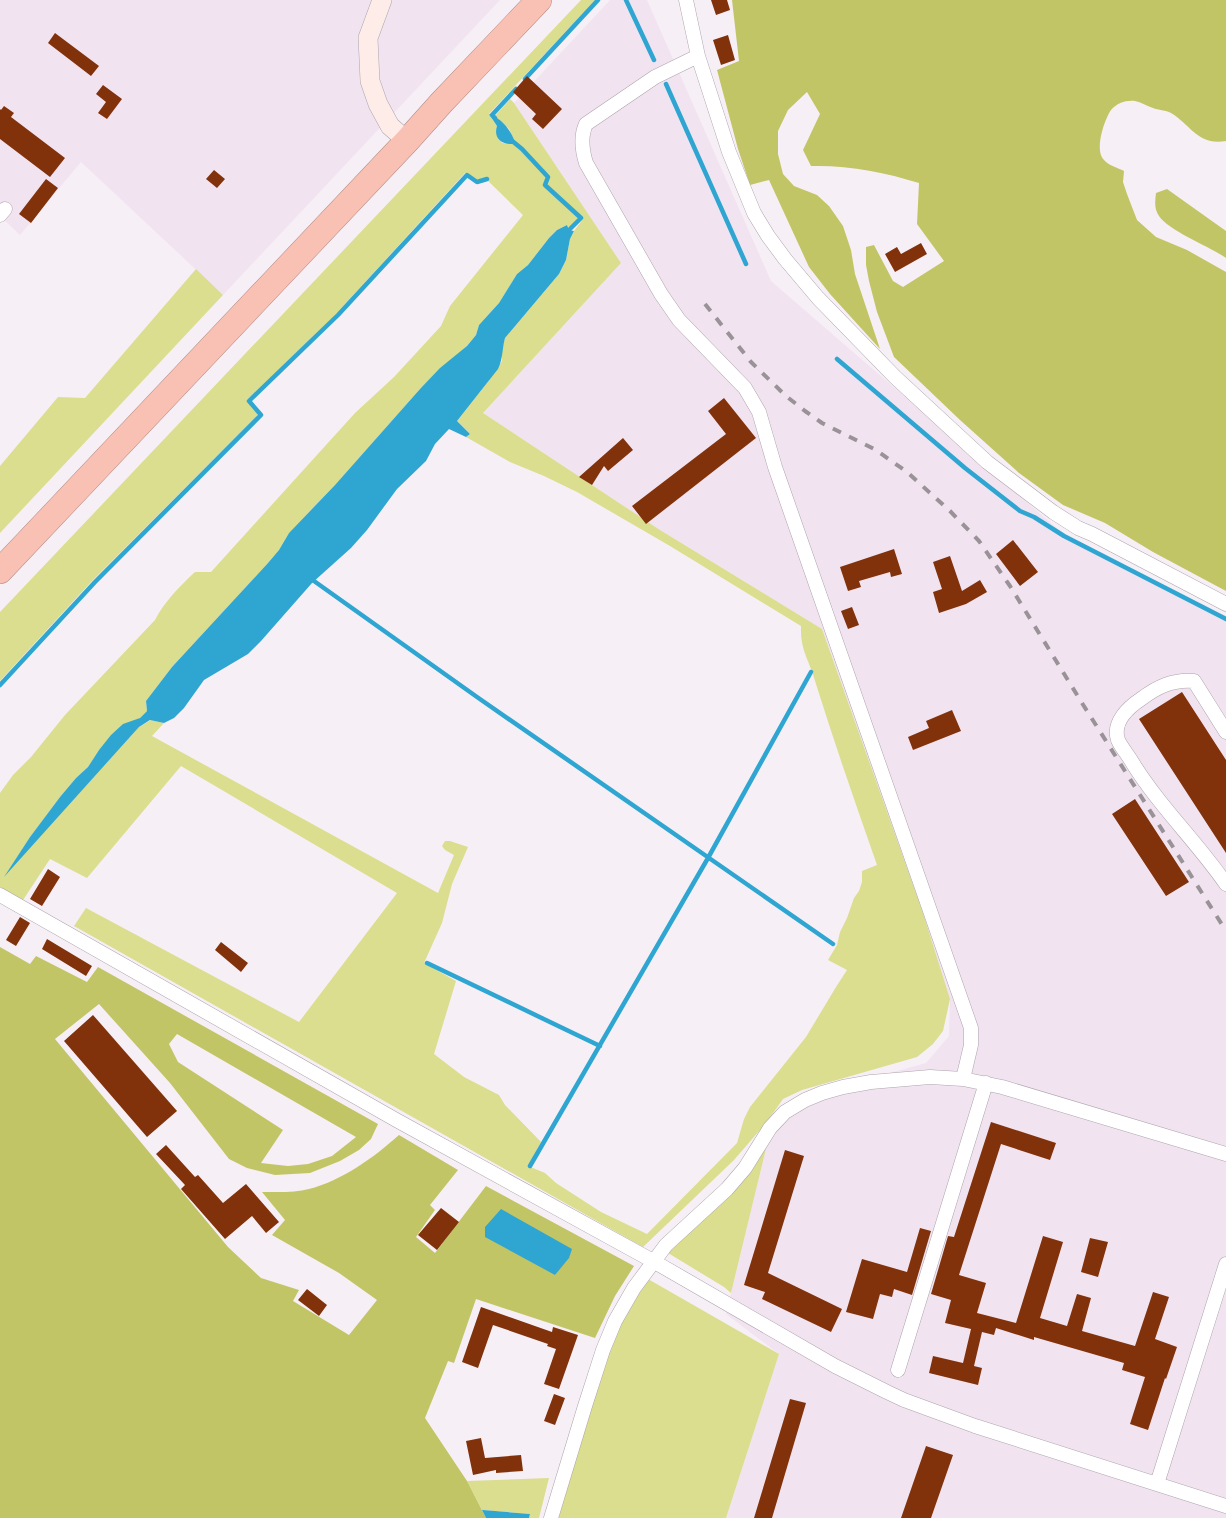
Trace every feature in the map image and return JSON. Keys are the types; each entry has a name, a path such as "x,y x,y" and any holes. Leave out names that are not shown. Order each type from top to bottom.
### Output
{"highway":[{"path":"0,571 539,0"}],"street":[{"path":"382,0 368,38 370,81 378,104 390,126 407,141"},
{"path":"686,0 698,56 729,152 754,213 784,259 824,304 895,377 987,462 1018,486 1078,528 1226,604"},
{"path":"698,56 655,77 586,124 582,132 586,164 661,294 679,320 745,388 759,412 782,485 965,1010 970,1028 971,1045 962,1079"},
{"path":"1226,732 1194,682 1183,680 1162,686 1129,707 1121,718 1117,730 1118,739 1141,777 1226,884"},
{"path":"0,896 398,1121 653,1261 835,1366 904,1400 975,1426 1226,1506"},
{"path":"551,1518 585,1406 615,1321 634,1288 666,1245 727,1189 745,1168 770,1128 785,1112 805,1100 843,1087 871,1082 930,1077 962,1079 986,1083 1226,1154"},
{"path":"898,1370 986,1083"},
{"path":"1157,1484 1226,1264"}],"shaded area":[{"path":"0,0 500,0 223,295 81,162 20,235 0,216"},
{"path":"610,0 647,0 771,281 1066,536 1226,616 1226,1518 726,1518 779,1354 726,1314 772,1124 803,1097 926,1063 949,1036 950,999 923,913 822,629 660,530 483,413 621,263 514,103"}],"green space":[{"path":"581,0 595,0 489,114 497,126 496,130 502,143 513,144 522,151 546,177 543,186 579,218 569,228 567,225 557,230 549,238 528,265 517,274 499,303 479,325 476,335 467,346 420,389 335,485 289,533 279,550 268,563 172,667 146,701 147,711 99,750 88,767 60,797 30,837 7,873 139,727 151,720 164,723 152,736 438,893 454,855 442,846 445,841 468,847 452,884 442,923 424,963 456,981 434,1054 464,1077 499,1095 505,1105 541,1142 528,1166 545,1173 556,1183 601,1212 647,1234 737,1143 744,1119 750,1107 806,1037 847,970 828,960 837,945 840,932 854,898 859,891 862,882 862,871 877,865 804,649 801,626 577,492 510,462 466,437 470,434 457,421 502,361 502,349 505,338 559,274 566,260 570,239 583,219 547,184 550,177 515,142 509,129 495,116 510,99 621,263 483,413 660,530 822,629 923,913 950,999 943,1031 933,1044 917,1057 802,1090 783,1099 766,1123 734,1160 643,1247 74,926 86,908 299,1022 397,893 181,766 87,878 50,859 23,900 0,887 0,793 13,775 31,757 65,715 155,620 178,589 195,572 211,572 355,413 394,377 441,326 450,306 523,215 485,178 477,180 465,173 334,316 247,400 258,414 257,416 91,582 0,681 0,612"},
{"path":"732,0 1226,0 1226,141 1216,142 1202,138 1169,112 1135,101 1128,101 1116,106 1108,115 1101,135 1100,150 1101,156 1106,162 1124,171 1123,182 1137,220 1156,237 1187,250 1226,272 1226,591 1153,552 1105,523 1063,505 1019,473 894,357 877,312 869,281 866,265 866,247 874,245 893,281 903,287 944,261 917,224 919,183 866,170 811,166 803,150 820,114 807,92 788,110 778,131 778,154 783,174 794,186 817,195 829,206 843,226 851,250 855,274 880,349 830,294 809,267 769,180 750,185 738,149 717,70 739,61"},
{"path":"1167,189 1226,231 1226,258 1164,222 1157,213 1155,202 1156,193"},
{"path":"196,269 223,295 0,533 0,466 58,397 85,398"},
{"path":"0,947 30,964 36,956 87,982 98,967 378,1124 371,1139 359,1150 340,1161 310,1173 275,1175 247,1168 229,1159 170,1083 99,1004 55,1039 228,1247 261,1278 299,1290 293,1301 349,1335 377,1300 339,1273 272,1235 285,1220 262,1192 304,1190 322,1185 346,1174 368,1160 399,1135 458,1170 430,1205 435,1210 416,1237 435,1253 486,1186 634,1266 615,1296 595,1338 476,1299 454,1363 448,1361 425,1418 467,1481 486,1518 0,1518","holes":["177,1034 356,1137 332,1156 308,1164 288,1166 261,1163 283,1130 178,1062 169,1044"]},
{"path":"772,1124 731,1293 668,1253 685,1237"},
{"path":"648,1279 779,1354 726,1518 556,1518 610,1349 623,1320"},
{"path":"549,1478 539,1518 529,1518 530,1514 482,1510 467,1481"}],"water":[{"path":"489,114 498,118 508,129 515,142 513,144 499,140 496,134 497,126"},
{"path":"567,225 569,230 574,231 570,239 566,260 559,274 505,338 498,369 457,421 470,434 466,437 449,429 435,444 426,461 397,489 367,530 351,548 312,583 261,641 248,654 204,680 184,708 174,718 164,723 150,720 139,727 4,877 30,837 60,797 88,767 111,735 123,724 140,718 147,711 146,701 172,667 268,563 279,550 289,533 335,485 420,389 440,368 467,346 476,335 479,325 499,303 517,274 528,265 557,230"},
{"path":"501,1209 572,1249 569,1258 555,1275 485,1237 485,1227"},
{"path":"482,1510 530,1514 529,1518 486,1518"}],"building":[{"path":"711,0 727,0 730,10 716,15"},
{"path":"55,33 99,66 91,76 48,43"},
{"path":"728,35 735,60 721,65 713,40"},
{"path":"527,76 562,109 543,129 532,119 536,114 513,92"},
{"path":"103,85 122,99 107,119 98,113 106,102 96,94"},
{"path":"4,106 14,113 11,117 65,158 50,177 0,139 0,109"},
{"path":"214,170 225,179 217,188 206,179"},
{"path":"46,179 58,188 31,223 19,214"},
{"path":"921,243 927,254 895,272 885,254 897,247 901,254"},
{"path":"724,398 756,438 646,524 632,506 726,434 708,411"},
{"path":"623,438 633,450 608,471 604,466 592,485 579,477"},
{"path":"1013,540 1038,572 1020,586 996,554"},
{"path":"894,549 902,574 891,577 890,572 859,581 861,587 848,591 840,567"},
{"path":"950,556 962,591 980,580 987,592 966,604 939,613 933,592 942,589 933,562"},
{"path":"852,607 859,625 848,629 841,611"},
{"path":"1182,692 1226,760 1226,853 1139,719"},
{"path":"952,710 961,731 913,750 908,737 929,728 926,721"},
{"path":"1135,799 1189,882 1166,896 1112,814"},
{"path":"48,869 60,877 42,906 30,899"},
{"path":"20,917 30,923 16,946 6,940"},
{"path":"47,939 92,966 86,976 42,949"},
{"path":"221,942 248,963 241,972 215,950"},
{"path":"93,1015 177,1111 147,1137 64,1041"},
{"path":"991,1122 1056,1143 1050,1160 1001,1144 959,1275 986,1283 977,1313 1016,1323 1043,1236 1063,1242 1040,1318 1067,1326 1077,1294 1091,1298 1082,1331 1135,1346 1153,1292 1169,1297 1155,1339 1177,1347 1148,1430 1130,1424 1145,1377 1122,1370 1124,1363 1034,1337 1034,1340 996,1328 994,1335 982,1332 974,1366 982,1368 978,1385 929,1373 933,1356 963,1363 971,1329 945,1323 951,1300 931,1294 948,1236 954,1237"},
{"path":"166,1145 195,1177 198,1175 223,1203 246,1184 279,1222 266,1233 252,1216 225,1239 181,1189 185,1185 156,1154"},
{"path":"785,1150 804,1156 768,1273 842,1309 831,1332 762,1299 765,1292 744,1285"},
{"path":"441,1208 459,1222 437,1250 418,1235"},
{"path":"920,1228 931,1231 912,1295 894,1289 892,1297 880,1294 873,1319 846,1312 862,1259 907,1272"},
{"path":"1090,1238 1108,1242 1098,1277 1081,1272"},
{"path":"307,1289 327,1305 319,1316 298,1300"},
{"path":"481,1307 552,1332 553,1327 578,1335 559,1389 544,1384 556,1349 547,1346 548,1344 493,1325 478,1368 462,1362"},
{"path":"554,1394 565,1398 555,1425 544,1421"},
{"path":"790,1399 806,1403 772,1518 754,1518"},
{"path":"481,1438 485,1458 521,1455 523,1471 496,1473 496,1470 473,1475 466,1441"},
{"path":"926,1446 953,1455 931,1518 901,1518"}],"waterway":[{"path":"525,79 598,0"},
{"path":"626,0 654,60"},
{"path":"666,84 746,264"},
{"path":"495,118 492,115 516,89"},
{"path":"511,140 548,177 545,185 581,218 569,230"},
{"path":"0,685 95,582 261,415 249,401 338,315 467,175 477,182 487,179"},
{"path":"837,359 965,468 1020,511 1034,517 1064,536 1226,619"},
{"path":"314,581 477,697 833,944"},
{"path":"530,1166 708,858 811,672"},
{"path":"427,963 600,1046"}],"railway":[{"path":"705,304 751,362 786,396 822,423 876,450 907,472 950,511 979,541 1010,586 1226,931"}]}
